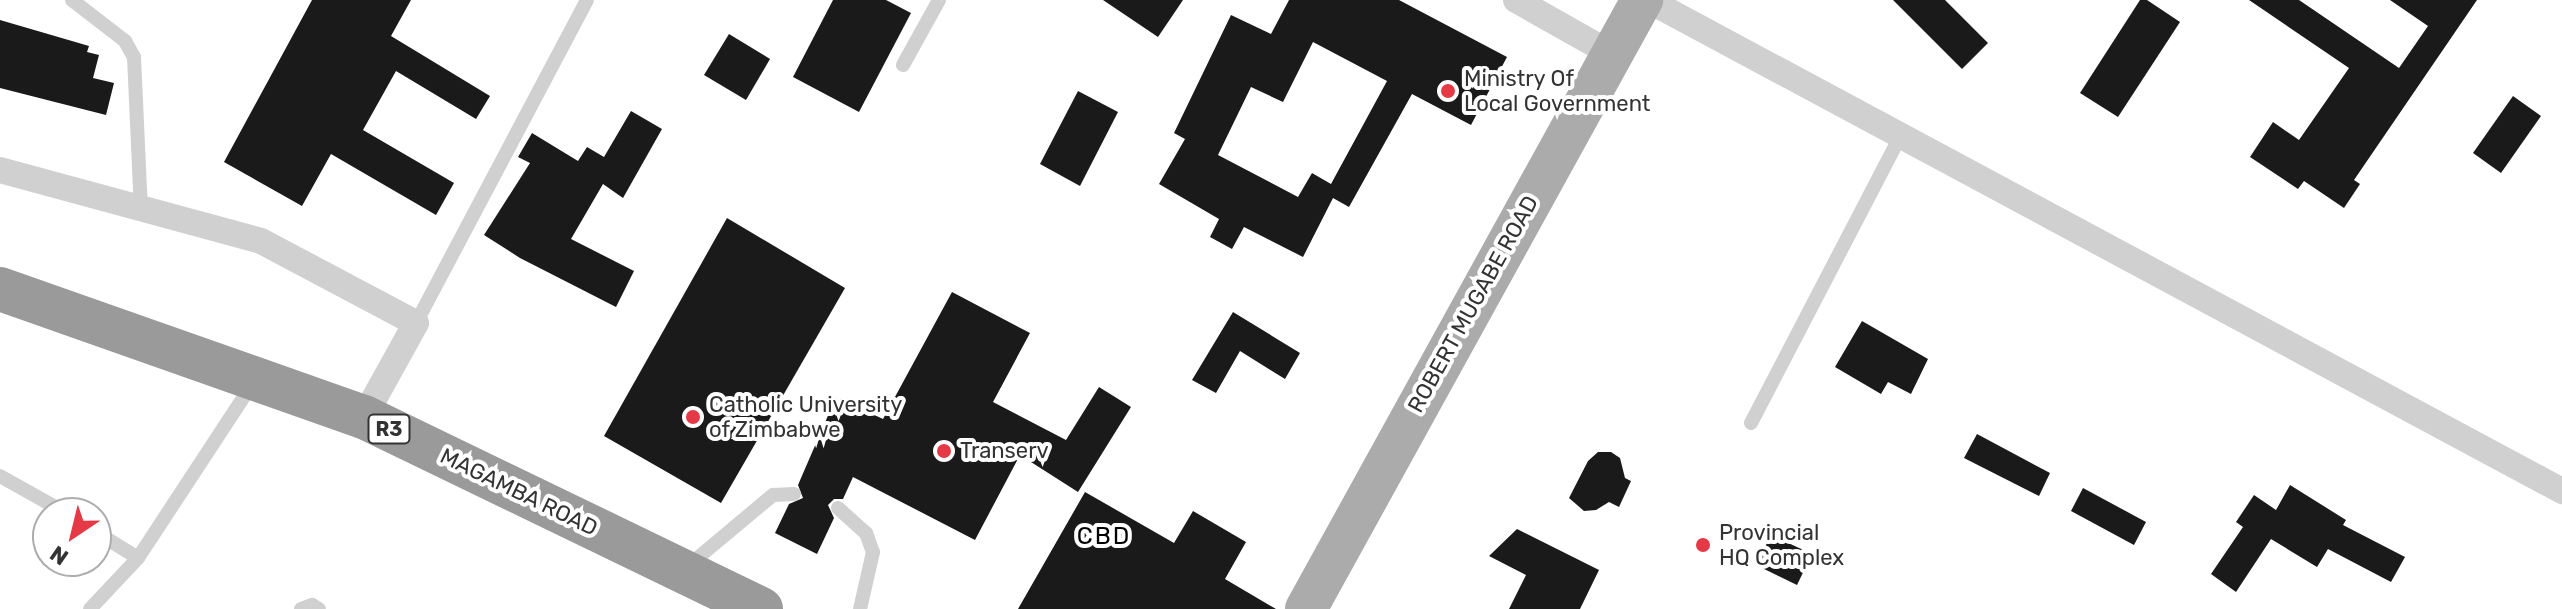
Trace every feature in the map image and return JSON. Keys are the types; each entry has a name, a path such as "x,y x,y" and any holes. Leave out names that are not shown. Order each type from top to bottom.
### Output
{"highway":[{"name":"MAGAMBA ROAD","path":"0,289 364,417 751,607"}],"main road":[{"name":"ROBERT MUGABE ROAD","path":"1306,609 1610,53 1645,0"}],"street":[{"path":"1516,0 1610,53"},
{"path":"1645,0 2562,491"},
{"path":"0,170 261,241 416,323 364,417"}],"lane":[{"path":"72,0 125,41 134,57 141,209"},
{"path":"416,323 587,0"},
{"path":"903,65 939,0"},
{"path":"1751,423 1901,135"},
{"path":"90,609 138,558 256,377"},
{"path":"0,476 37,497"},
{"path":"683,571 773,495 794,494"},
{"path":"838,508 866,533 873,552 860,609"},
{"path":"112,542 138,558"},
{"path":"301,609 312,605 319,609"}],"building":[{"path":"312,0 411,0 391,36 490,96 476,119 396,71 363,130 454,183 436,215 331,154 302,206 224,162"},
{"path":"833,0 886,0 911,13 859,112 793,77"},
{"path":"1103,0 1183,0 1158,37"},
{"path":"1289,0 1399,0 1507,57 1471,125 1412,94 1349,207 1333,198 1303,257 1244,227 1232,249 1210,237 1219,219 1159,184 1185,139 1174,133 1231,15 1271,34","holes":["1313,42 1387,81 1331,184 1312,173 1298,197 1218,155 1251,87 1283,102"]},
{"path":"1893,0 1945,0 1988,43 1962,69"},
{"path":"2140,0 2147,0 2180,22 2118,117 2080,93"},
{"path":"2249,0 2299,0 2399,68 2428,26 2390,0 2477,0 2354,180 2360,184 2344,208 2304,181 2298,189 2250,157 2273,122 2299,140 2349,68"},
{"path":"0,20 89,46 87,52 99,55 93,78 114,83 106,115 0,88"},
{"path":"729,34 770,59 746,100 704,75"},
{"path":"1078,91 1118,112 1080,186 1040,164"},
{"path":"2513,96 2541,116 2501,173 2473,153"},
{"path":"631,111 662,129 623,198 603,184 571,239 634,271 616,307 520,258 484,235 530,163 518,157 532,133 578,161 587,147 604,157"},
{"path":"727,218 845,288 721,503 604,436"},
{"path":"952,292 1030,333 993,402 1066,440 1099,387 1131,407 1078,492 1020,455 975,540 853,477 843,499 834,499 828,505 834,518 817,554 775,533 789,504 803,498 798,485 836,397 883,419"},
{"path":"1233,312 1300,353 1285,379 1240,351 1216,393 1192,380"},
{"path":"1862,321 1928,359 1911,394 1888,382 1881,394 1835,367"},
{"path":"1977,434 2050,473 2039,496 1964,458"},
{"path":"1598,452 1611,452 1620,458 1625,478 1631,481 1619,507 1609,502 1596,510 1584,511 1569,498 1588,461"},
{"path":"2290,485 2346,520 2343,525 2405,557 2391,582 2328,549 2317,567 2271,539 2236,592 2211,574 2243,527 2236,522 2254,495 2276,510"},
{"path":"2083,488 2146,522 2134,545 2071,511"},
{"path":"1085,492 1174,543 1193,511 1246,542 1225,579 1276,609 1018,609"},
{"path":"1517,529 1599,570 1580,609 1509,609 1526,575 1489,556"},
{"path":"1771,535 1812,554 1797,585 1756,565"}],"place":[{"name":"Ministry Of Local Government","path":"1448,91"},
{"name":"Catholic University of Zimbabwe","path":"693,417"},
{"name":"Transerv","path":"944,451"},
{"name":"Provincial HQ Complex","path":"1703,545"}],"district":[{"name":"CBD","path":"1104,537"}]}
